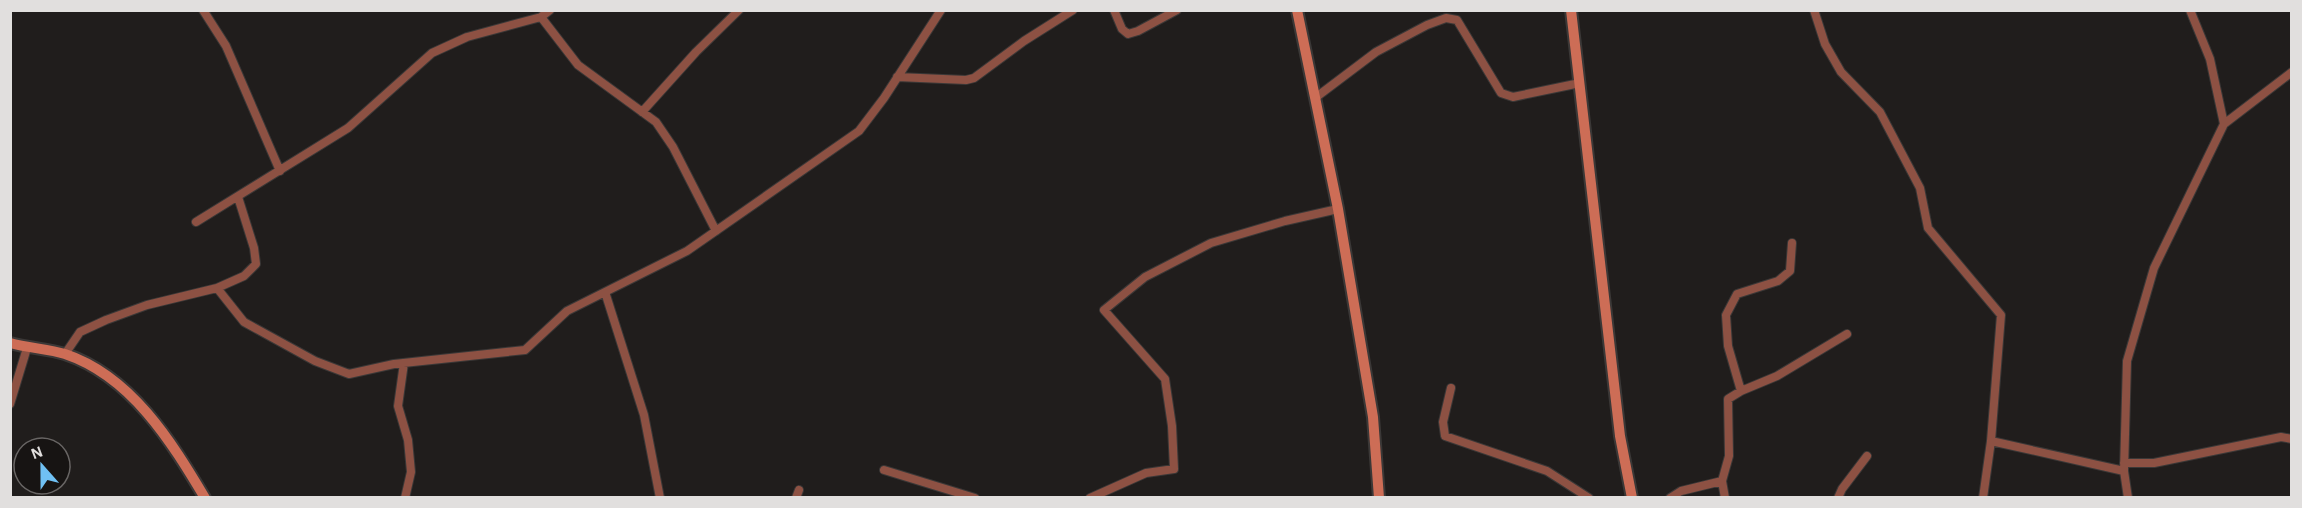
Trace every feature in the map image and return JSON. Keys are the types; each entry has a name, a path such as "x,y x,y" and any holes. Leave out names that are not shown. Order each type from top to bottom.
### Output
{"street":[{"path":"202,10 225,46 280,171"},
{"path":"196,222 348,128 432,53 467,37 541,17 550,10"},
{"path":"642,112 696,52 739,10"},
{"path":"217,288 244,321 315,361 349,374 404,363 525,350 567,311 687,251 859,131 884,98 941,10"},
{"path":"897,76 966,80 974,78 1023,40 1073,10"},
{"path":"1114,10 1122,29 1128,34 1177,10"},
{"path":"1297,10 1338,210 1374,417 1379,498"},
{"path":"1571,10 1620,436 1632,498"},
{"path":"1814,10 1825,44 1841,72 1880,112 1920,188 1928,228 2001,315 1991,441 1983,498"},
{"path":"2190,10 2210,59 2224,124"},
{"path":"541,17 578,65 656,122 672,147 716,231"},
{"path":"1315,98 1376,52 1427,25 1446,18 1457,20 1501,93 1513,97 1580,83"},
{"path":"2128,498 2124,467 2127,361 2154,268 2224,124 2292,72"},
{"path":"65,354 80,332 106,320 147,305 217,288 244,276 256,264 254,248 238,197"},
{"path":"1090,498 1146,473 1174,469 1172,426 1165,379 1104,310 1145,277 1211,243 1286,221 1338,210"},
{"path":"1741,391 1728,346 1726,315 1737,294 1778,281 1790,272 1792,243"},
{"path":"605,292 644,415 660,498"},
{"path":"1725,498 1722,481 1729,456 1728,399 1777,376 1847,334"},
{"path":"10,343 65,354 98,371 125,391 175,448 205,498"},
{"path":"10,404 27,348"},
{"path":"404,363 398,406 408,440 411,472 405,498"},
{"path":"1451,388 1443,422 1445,436 1547,471 1590,498"},
{"path":"1991,441 2124,467 2281,437 2292,439"},
{"path":"1838,498 1842,489 1867,456"},
{"path":"884,470 975,498"},
{"path":"1670,498 1680,491 1722,481"}]}
